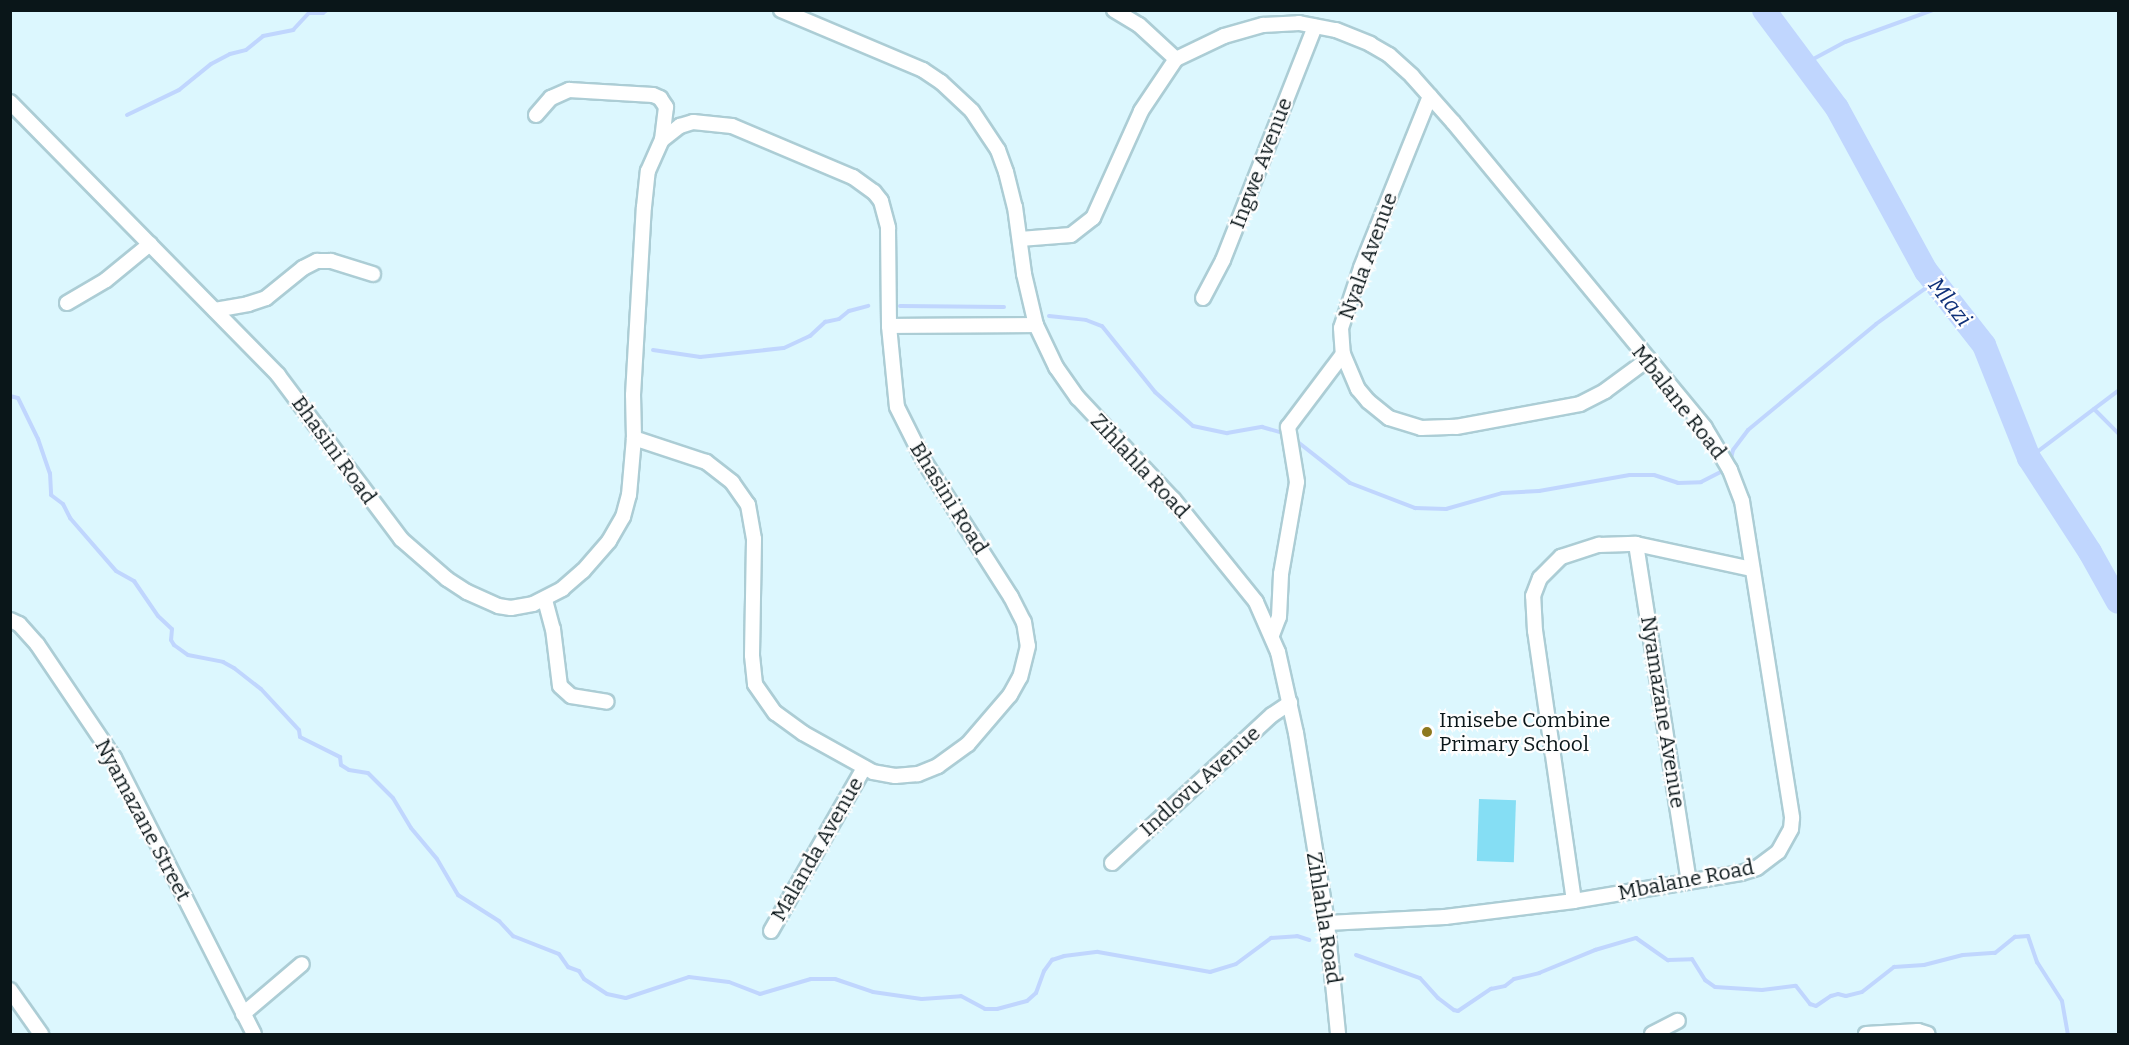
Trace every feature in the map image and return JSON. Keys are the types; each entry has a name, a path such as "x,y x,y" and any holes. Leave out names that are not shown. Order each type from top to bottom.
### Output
{"street":[{"name":"Zihlahla Road","path":"781,10 923,70 955,94 972,111 998,150 1006,172 1020,239 1024,274 1036,325 1068,386 1173,499 1256,602 1272,635 1290,704 1328,923 1338,1035"},
{"path":"1114,10 1139,25 1176,59"},
{"name":"Mbalane Road","path":"1020,239 1071,235 1093,218 1142,111 1176,59 1203,45 1245,30 1283,23 1336,30 1370,44 1401,65 1430,96 1705,428 1729,467 1742,501 1792,818 1791,829 1778,852 1757,868 1574,901 1434,918 1328,923"},
{"name":"Ingwe Avenue","path":"1203,298 1215,279 1315,26"},
{"path":"536,115 551,98 569,90 653,94 660,98 666,107 662,140"},
{"name":"Nyala Avenue","path":"1430,96 1346,309 1341,328 1343,354 1358,389 1378,411 1402,423 1420,428 1438,429 1581,404 1605,391 1647,360"},
{"name":"Bhasini Road","path":"10,102 278,375 386,523 447,579 498,606 520,608 544,600 583,571 618,529 628,495 634,438 633,395 648,171 662,140 680,126 693,122 732,126 841,171 864,184 881,201 888,228 889,326 894,395 903,423 924,461 1011,597 1024,622 1028,646 1020,677 1010,695 985,726 952,758 918,774 884,775 864,768 803,734 775,713 755,684 752,655 754,539 748,505 732,482 706,462 634,438"},
{"path":"67,303 106,280 150,244"},
{"path":"215,310 266,298 303,268 317,261 331,261 373,274"},
{"path":"889,326 1036,325"},
{"path":"1272,635 1279,617 1281,574 1297,482 1288,426 1343,354"},
{"path":"1574,901 1535,631 1533,596 1540,578 1561,557 1599,545 1636,544 1752,569"},
{"name":"Nyamazane Avenue","path":"1636,544 1689,881"},
{"path":"544,600 553,629 560,686 571,696 607,702"},
{"name":"Nyamazane Street","path":"10,620 19,624 37,644 114,758 254,1035"},
{"name":"Indlovu Avenue","path":"1112,863 1265,722 1290,704"},
{"name":"Malanda Avenue","path":"771,931 864,768"},
{"path":"243,1014 302,964"},
{"path":"10,990 41,1035"},
{"path":"1652,1035 1678,1021"},
{"path":"1866,1035 1918,1031 1928,1035"}],"shaded area":[{"path":"1479,799 1516,800 1514,862 1477,861"}],"waterway":[{"path":"127,115 179,90 211,64 230,54 246,50 263,36 293,30 309,13 323,13 327,10"},
{"name":"Mlazi","path":"1764,10 1837,108 1926,271 1984,345 2029,458 2090,552 2118,602"},
{"path":"1804,64 1845,42 1933,10"},
{"path":"1730,463 1733,450 1748,430 1876,324 1934,282"},
{"path":"653,350 700,357 784,348 810,336 825,322 839,319 849,311 868,306"},
{"path":"900,306 1004,307"},
{"path":"1049,316 1086,320 1102,326 1155,392 1193,426 1227,433 1262,427 1286,434"},
{"path":"2029,458 2118,391"},
{"path":"10,396 18,398 38,439 50,473 51,495 63,504 70,518 116,571 134,581 158,616 172,629 171,640 174,645 188,655 223,662 234,668 261,689 299,730 300,737 340,757 341,765 349,770 368,773 393,798 411,828 437,859 458,895 499,921 513,936 559,954 568,967 579,971 584,979 607,994 626,998 689,977 729,982 760,994 811,979 835,979 873,992 922,999 961,996 985,1009 997,1009 1027,1001 1036,993 1044,971 1052,960 1064,956 1098,952 1210,972 1236,964 1271,938 1297,936 1309,940"},
{"path":"2094,409 2118,433"},
{"path":"1294,439 1350,483 1415,508 1446,509 1502,493 1539,491 1630,475 1654,475 1678,483 1701,482 1726,469"},
{"path":"1356,955 1420,978 1438,998 1458,1011 1491,989 1505,986 1514,979 1539,973 1595,950 1636,938 1668,960 1692,959 1705,980 1715,987 1762,990 1796,986 1810,1004 1816,1006 1831,996 1838,994 1846,996 1862,992 1894,967 1924,965 1963,955 1995,953 2015,937 2028,936 2037,962 2062,1001 2068,1034"}],"place":[{"name":"Imisebe Combine Primary School","path":"1427,732"}]}
